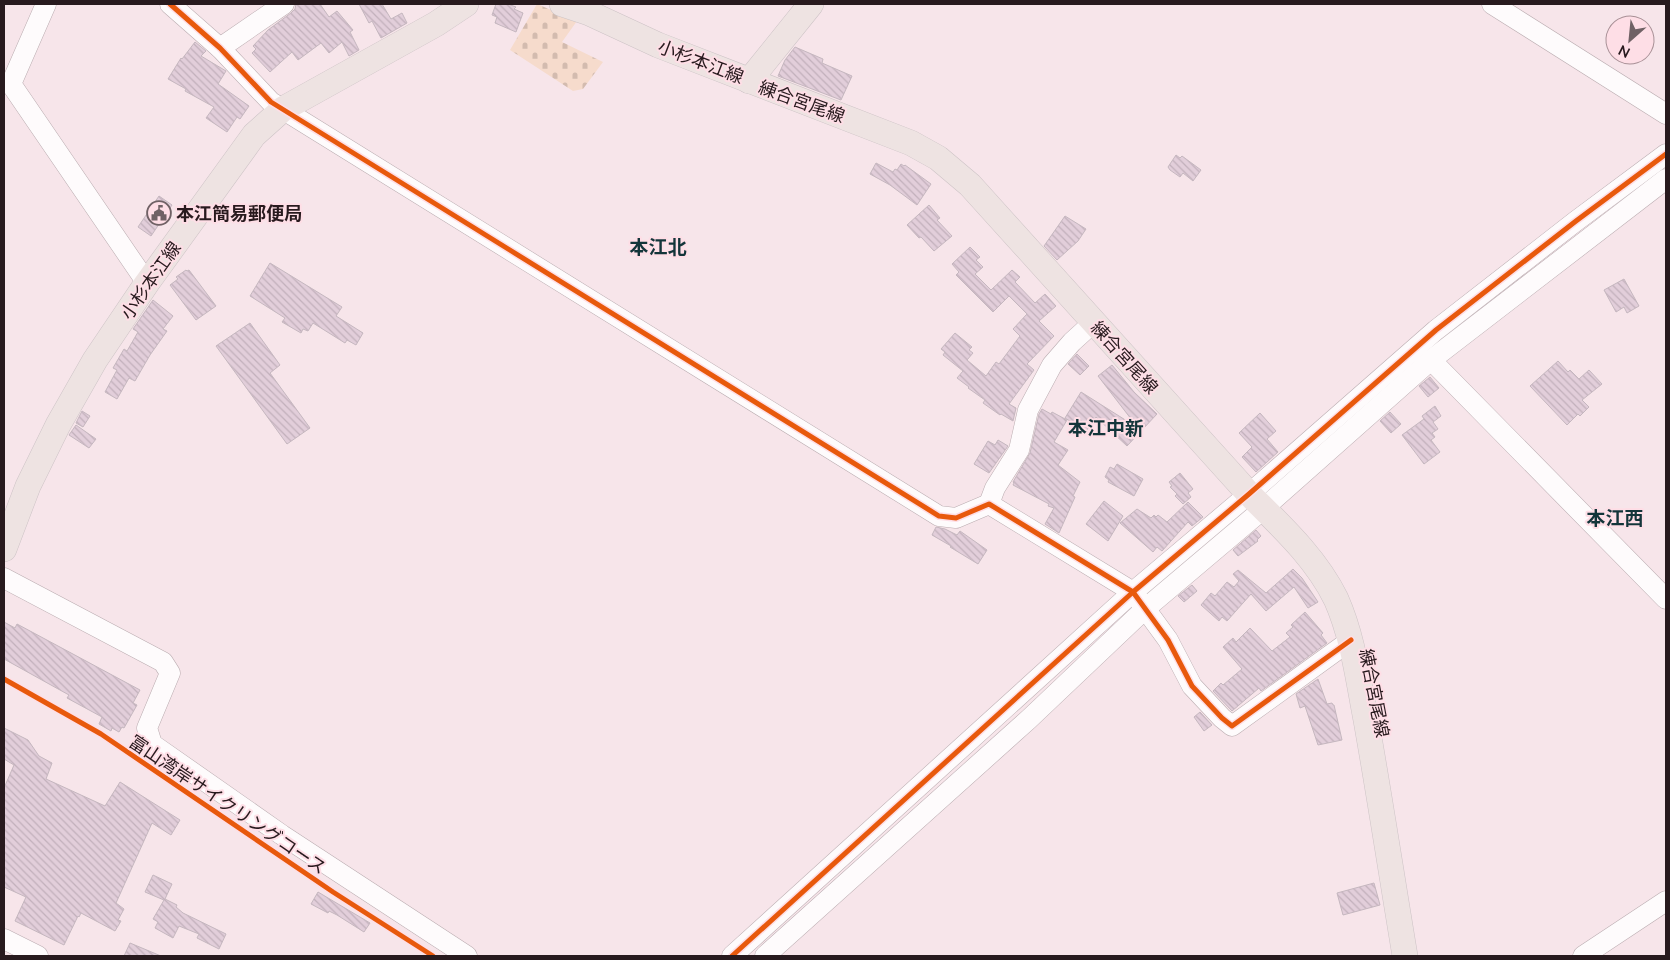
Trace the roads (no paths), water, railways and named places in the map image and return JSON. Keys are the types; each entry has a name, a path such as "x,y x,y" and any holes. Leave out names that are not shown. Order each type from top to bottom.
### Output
{"main road":[{"name":"小杉本江線","path":"4,549 28,486 58,425 95,360 147,283 254,135 283,110 436,24 466,4"},
{"name":"小杉本江線","path":"562,4 749,82 811,4"},
{"name":"練合宮尾線","path":"749,82 911,143 938,158 970,185 1317,567 1336,599 1351,640 1370,742 1405,956"}],"street":[{"path":"46,4 11,84 147,283"},
{"path":"170,4 220,48 271,102 283,110 939,516 956,518 990,504 996,488 1019,450 1028,410 1052,365 1072,342 1094,322"},
{"path":"220,48 284,4"},
{"path":"1492,4 1666,114"},
{"path":"765,956 1029,719 1436,330 1576,220 1666,154"},
{"path":"732,956 1133,592 1256,501 1431,360 1666,179"},
{"path":"1431,360 1666,599"},
{"path":"990,504 1133,592 1168,640 1192,686 1232,726 1351,640"},
{"path":"4,578 163,662 170,673 147,728 152,744 282,836 457,953"},
{"path":"1583,956 1666,901"},
{"path":"4,939 38,956"}],"place":[{"name":"本江簡易郵便局","path":"159,213"}],"district":[{"name":"本江北","path":"658,246"},
{"name":"本江中新","path":"1106,427"},
{"name":"本江西","path":"1615,517"}]}
